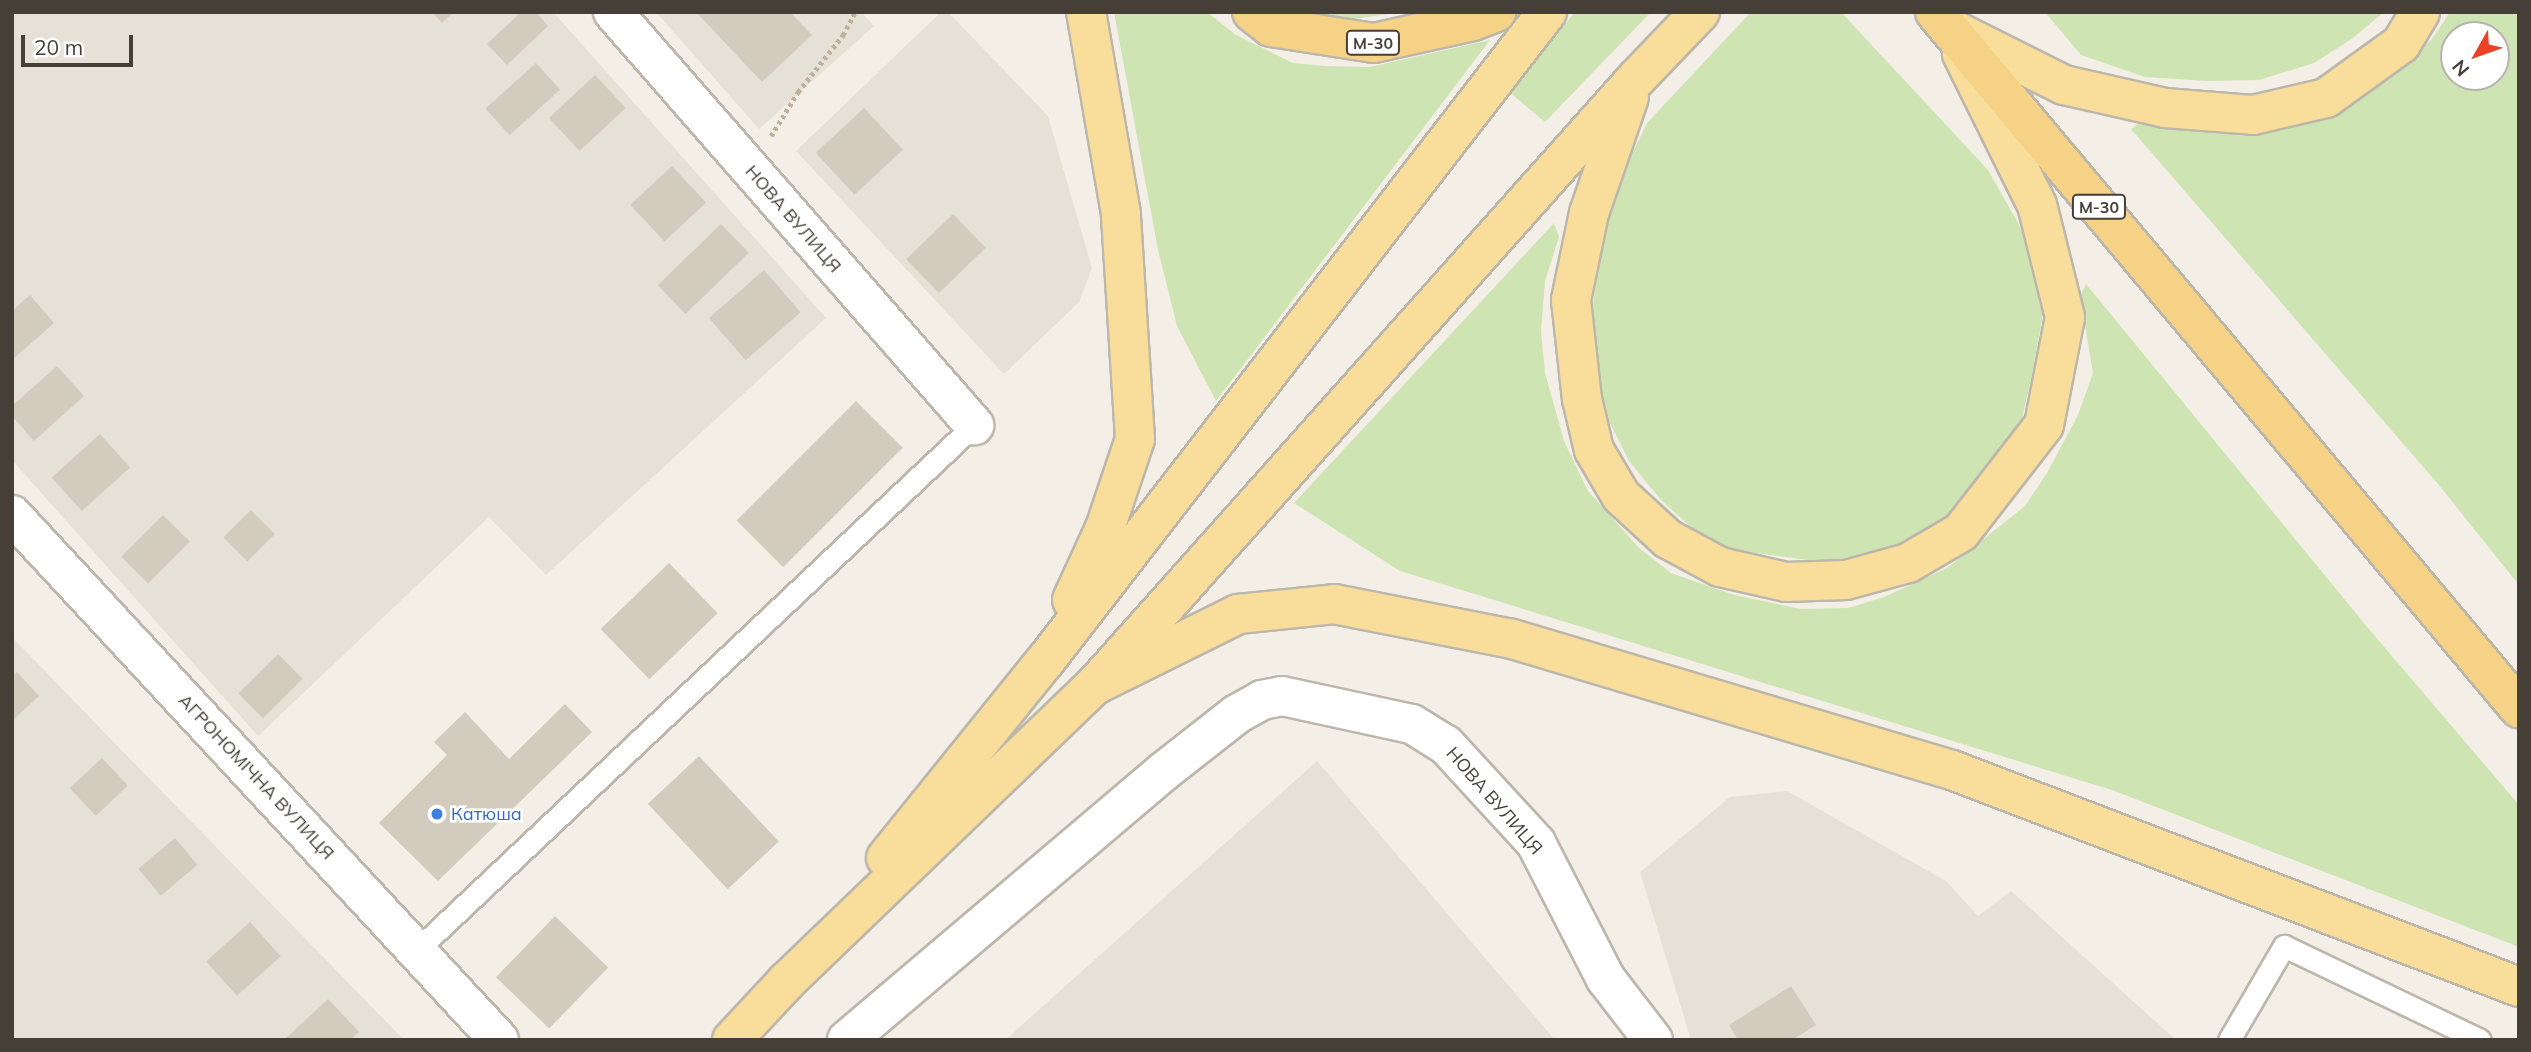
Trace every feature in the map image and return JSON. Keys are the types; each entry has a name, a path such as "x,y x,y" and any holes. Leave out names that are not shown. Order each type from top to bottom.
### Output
{"highway":[{"name":"М-30","path":"1252,12 1270,27 1374,43 1473,21 1496,12"},
{"name":"М-30","path":"1942,20 2519,708"}],"main road":[{"path":"1046,660 1105,528 1135,439 1121,215 1086,12"},
{"path":"786,982 1046,660 1546,12"},
{"path":"732,1040 786,982 1095,685 1635,80 1700,12"},
{"path":"1942,20 2064,85 2165,108 2253,115 2326,98 2401,44 2420,12"},
{"path":"1635,80 1589,213 1571,300 1582,399 1594,450 1621,496 1668,539 1720,567 1786,582 1846,580 1908,563 1961,532 2044,425 2065,317 2037,205 1942,20"},
{"path":"1095,685 1238,614 1334,604 1512,639 1952,770 2519,986"}],"street":[{"name":"НОВА ВУЛИЦЯ","path":"613,12 974,425"},
{"name":"АГРОНОМІЧНА ВУЛИЦЯ","path":"12,515 499,1040"},
{"name":"НОВА ВУЛИЦЯ","path":"847,1040 1163,772 1237,714 1262,700 1282,696 1412,724 1446,745 1536,844 1606,979 1653,1040"}],"lane":[{"path":"417,950 974,425"},
{"path":"2229,1040 2284,946 2480,1040"}],"path":[{"path":"751,170 798,92 843,35 855,12"}],"shaded area":[{"path":"12,12 553,12 826,318 546,575 489,517 258,736 12,460"},
{"path":"656,12 861,12 874,26 759,129"},
{"path":"941,12 948,12 1048,116 1092,268 1079,302 1004,374 796,151"},
{"path":"12,637 100,728 404,1040 12,1040"},
{"path":"1317,761 1555,1040 1005,1040"},
{"path":"1787,791 1946,881 1978,916 2011,891 2176,1040 1691,1040 1640,872 1730,797"}],"green space":[{"path":"1114,12 1207,12 1236,35 1293,63 1325,66 1370,67 1490,40 1216,401 1177,326 1158,250"},
{"path":"1315,12 1402,12 1353,19"},
{"path":"1575,12 1651,12 1545,122 1508,91"},
{"path":"1751,12 1841,12 1988,170 2017,221 2040,271 2043,314 2032,375 2022,418 1997,458 1951,516 1920,537 1878,554 1838,564 1733,550 1692,528 1661,500 1629,461 1607,417 1594,370 1593,306 1598,259 1614,191 1647,123"},
{"path":"2045,12 2384,12 2353,38 2314,63 2259,80 2207,81 2145,77 2081,55"},
{"path":"2450,12 2519,12 2519,585 2438,484 2131,129 2145,119 2247,136 2334,114 2391,76 2432,39 2440,27 2440,91 2510,91 2510,21 2444,21"},
{"path":"1554,223 1559,237 1545,281 1541,331 1545,373 1564,441 1588,491 1639,548 1671,573 1734,595 1801,609 1848,608 1884,597 1947,568 2025,506 2047,473 2078,415 2093,373 2080,296 2086,284 2368,628 2519,805 2519,947 2112,790 1400,571 1294,503"}],"building":[{"path":"432,12 454,12 442,23"},
{"path":"521,12 536,12 548,26 507,65 487,44"},
{"path":"696,12 790,12 812,35 762,82"},
{"path":"536,63 560,90 510,135 485,109"},
{"path":"595,75 626,108 580,151 549,118"},
{"path":"864,108 903,150 855,195 816,153"},
{"path":"672,166 706,203 664,241 630,205"},
{"path":"953,214 986,248 939,293 906,259"},
{"path":"721,224 749,253 685,314 658,285"},
{"path":"764,270 801,312 746,360 709,318"},
{"path":"30,295 54,323 12,360 12,311"},
{"path":"57,366 84,396 34,441 12,416 12,406"},
{"path":"856,401 903,448 783,567 736,521"},
{"path":"100,434 130,467 82,511 52,477"},
{"path":"251,510 275,534 247,562 223,538"},
{"path":"163,515 190,542 148,584 121,557"},
{"path":"669,563 718,613 649,679 601,629"},
{"path":"278,654 303,679 263,718 238,694"},
{"path":"17,672 39,696 12,721 12,676"},
{"path":"565,704 592,732 438,881 379,823 447,755 434,742 465,712 509,759"},
{"path":"699,756 779,842 728,889 648,804"},
{"path":"102,758 128,786 96,816 70,788"},
{"path":"175,838 197,865 161,896 138,869"},
{"path":"555,916 608,967 549,1029 496,977"},
{"path":"250,922 281,956 237,996 206,961"},
{"path":"1791,986 1816,1025 1792,1040 1738,1040 1729,1025"},
{"path":"328,999 359,1032 350,1040 284,1040"}],"place":[{"name":"Катюша","path":"437,814"}]}
